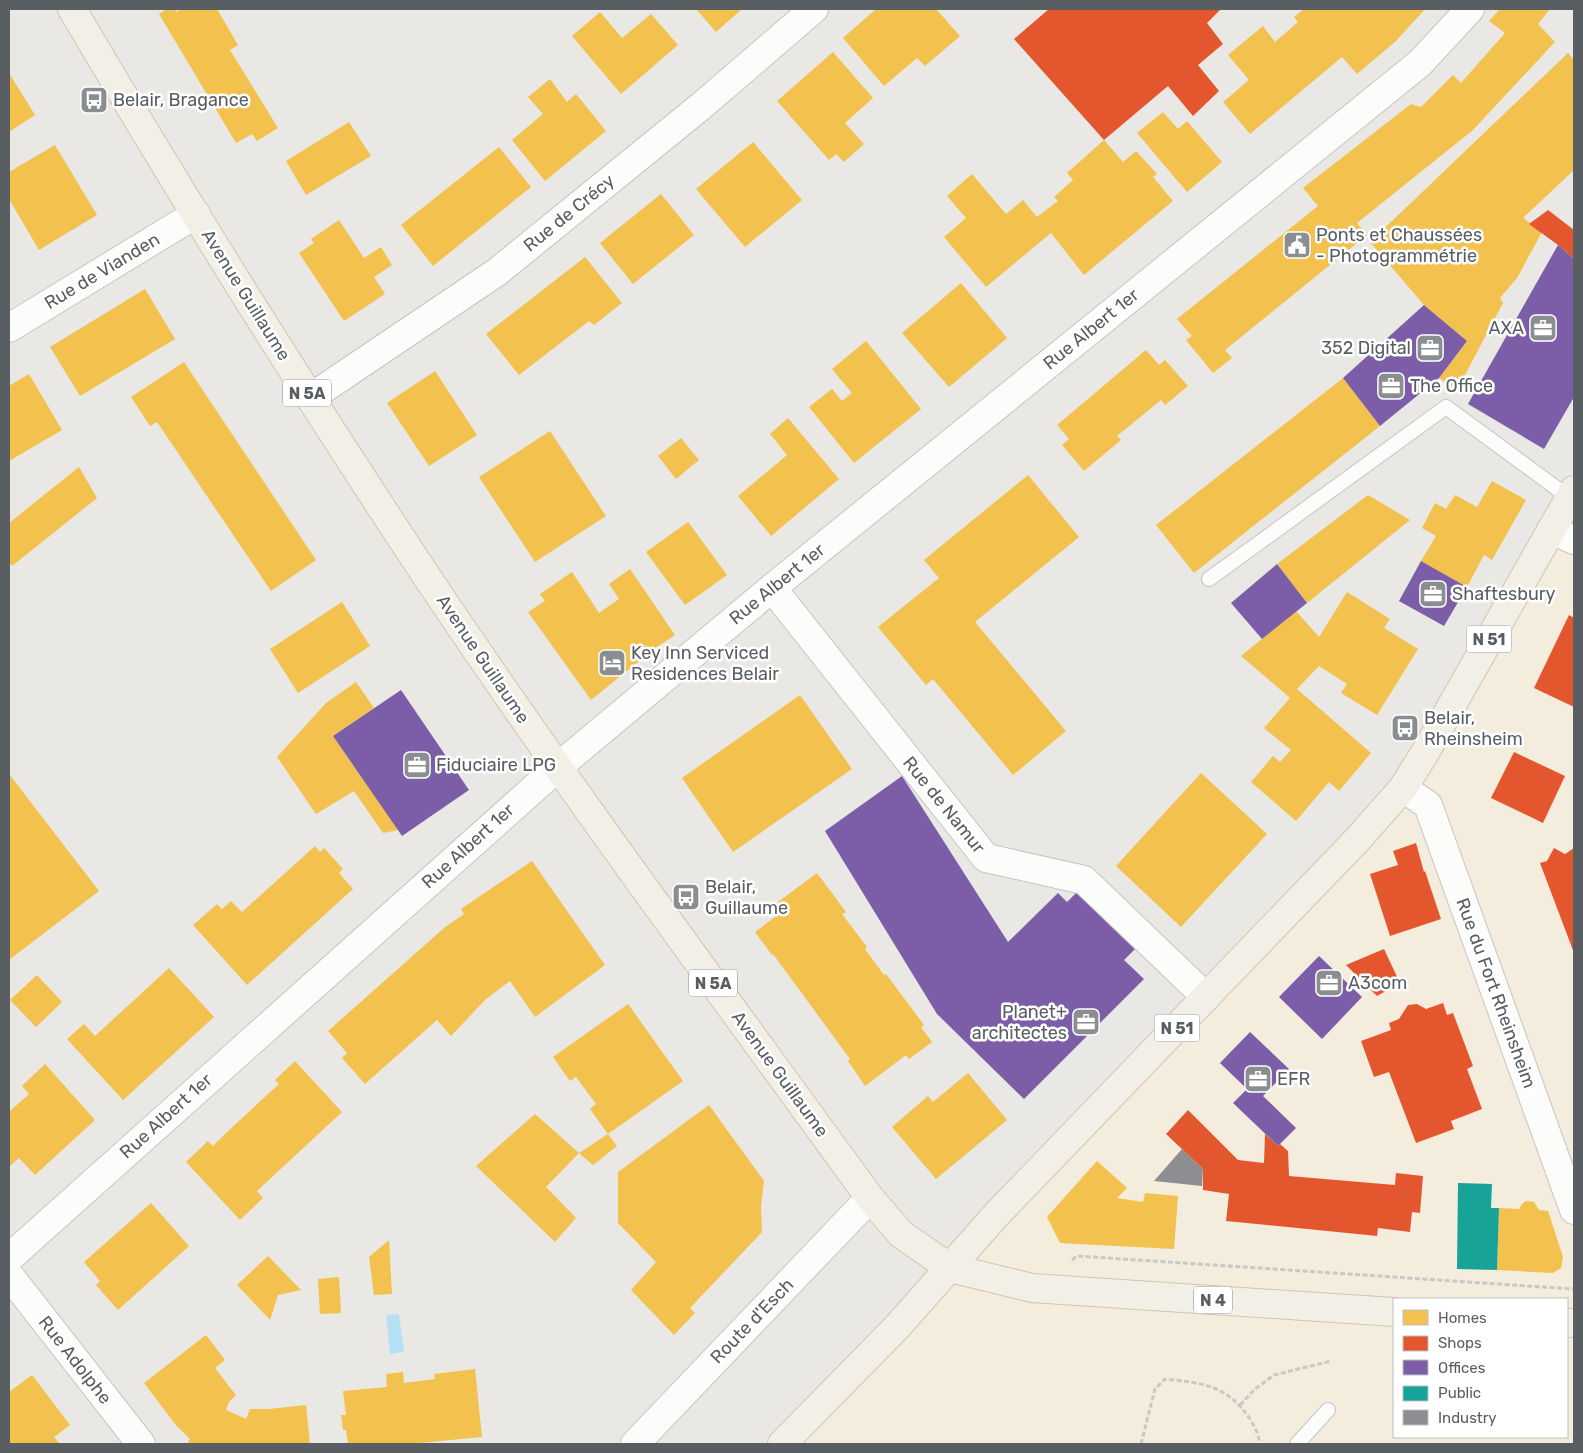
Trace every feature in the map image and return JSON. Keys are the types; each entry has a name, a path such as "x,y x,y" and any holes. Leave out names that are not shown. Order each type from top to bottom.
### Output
{"main road":[{"name":"Avenue Guillaume","path":"72,9 310,398 432,584 558,767 870,1198 901,1234 950,1268"},
{"name":"N 51","path":"950,1268 997,1214 1357,840 1403,788 1563,535 1572,494"},
{"name":"N 4","path":"950,1268 1032,1288 1393,1312"},
{"path":"782,1444 898,1327 950,1268"}],"street":[{"name":"Rue de Crécy","path":"310,398 497,272 700,107 814,9"},
{"name":"Rue Albert 1er","path":"9,1258 558,767 772,588 1420,63 1470,9"},
{"name":"Rue de Vianden","path":"9,328 196,214"},
{"name":"Rue de Namur","path":"772,588 986,858 1084,880 1206,997"},
{"name":"Rue du Fort Rheinsheim","path":"1403,788 1428,805 1574,1210"},
{"name":"Route d'Esch","path":"635,1444 870,1198"},
{"name":"Rue Adolphe","path":"9,1275 142,1444"}],"lane":[{"path":"1209,579 1446,407 1572,494"},
{"path":"1297,1444 1328,1410"}],"path":[{"path":"1070,1262 1077,1256 1574,1289"},
{"path":"1240,1405 1254,1389 1274,1375 1331,1361"},
{"path":"1141,1444 1155,1389 1164,1379 1193,1382 1225,1392 1240,1405 1254,1425 1260,1440 1259,1444"}],"shaded area":[{"path":"1574,490 1574,1444 782,1444 1357,840"}],"water":[{"path":"399,1314 404,1352 390,1354 386,1315"}],"building: Homes":[{"path":"167,9 175,9 176,12 181,9 217,9 238,45 230,50 278,128 257,141 252,134 236,143 159,14"},
{"path":"696,9 742,9 716,32"},
{"path":"876,9 936,9 960,36 925,66 917,58 884,86 843,38"},
{"path":"1304,9 1425,9 1396,41 1357,74 1342,57 1250,134 1223,102 1249,80 1228,55 1263,26 1275,42 1298,22 1294,17"},
{"path":"1500,9 1550,9 1538,24 1555,42 1473,130 1357,223 1367,235 1225,350 1232,358 1213,373 1186,340 1192,336 1177,319 1318,206 1303,188 1411,104 1421,107 1453,75 1461,83 1505,33 1489,21"},
{"path":"600,12 622,38 651,14 678,45 621,94 572,36"},
{"path":"833,52 873,98 845,123 864,144 844,162 836,154 829,160 777,101"},
{"path":"1568,53 1574,60 1574,170 1523,218 1542,232 1517,278 1500,298 1503,303 1457,390 1439,378 1467,341 1424,305 1370,242"},
{"path":"9,73 35,115 9,132"},
{"path":"550,79 567,102 576,94 606,131 545,181 512,140 543,114 528,97"},
{"path":"1163,112 1178,129 1187,121 1222,162 1187,192 1137,133"},
{"path":"349,122 371,156 306,195 286,161"},
{"path":"1104,140 1123,162 1136,151 1157,174 1153,177 1173,201 1084,275 1051,233 986,287 944,237 966,218 947,196 972,174 1006,214 1023,200 1037,217 1058,201 1054,197 1073,180 1067,173"},
{"path":"753,142 802,200 745,247 696,189"},
{"path":"55,145 97,215 39,250 9,199 9,172"},
{"path":"499,147 531,187 433,266 401,225"},
{"path":"661,194 694,235 633,284 600,243"},
{"path":"339,220 364,258 381,247 392,265 374,277 385,294 344,321 299,253 314,243 311,239"},
{"path":"585,257 622,303 594,325 589,321 519,375 486,334"},
{"path":"961,283 1007,338 949,387 902,333"},
{"path":"145,289 175,339 80,396 50,347"},
{"path":"866,341 921,409 854,463 809,407 832,389 842,401 852,393 832,369"},
{"path":"1146,350 1159,365 1165,360 1188,386 1165,405 1161,400 1117,436 1121,440 1084,471 1062,445 1069,439 1057,425"},
{"path":"184,362 316,560 271,591 157,422 150,426 131,397"},
{"path":"435,371 477,435 429,466 387,403"},
{"path":"29,374 62,430 9,461 9,386"},
{"path":"1343,378 1380,426 1194,573 1156,525"},
{"path":"788,418 839,479 771,536 738,496 787,455 770,434"},
{"path":"550,431 606,516 535,562 479,477"},
{"path":"681,438 699,460 676,479 658,456"},
{"path":"79,467 97,498 12,566 9,563 9,523"},
{"path":"1028,475 1079,537 975,622 1066,731 1013,775 933,679 926,685 878,627 939,578 924,560"},
{"path":"1492,481 1526,500 1492,560 1484,555 1467,587 1421,561 1436,536 1422,528 1435,503 1446,509 1455,495 1477,507"},
{"path":"1368,495 1410,520 1307,603 1277,564"},
{"path":"688,522 727,575 685,605 646,552"},
{"path":"630,569 675,635 654,649 591,700 528,612 545,601 540,594 572,572 599,613 619,599 609,584"},
{"path":"1347,592 1390,619 1384,628 1418,649 1377,715 1341,693 1347,684 1319,666 1297,689 1371,753 1339,791 1329,782 1296,821 1251,782 1273,756 1280,762 1291,750 1264,728 1290,698 1241,656 1296,611 1319,637"},
{"path":"342,602 370,646 298,693 270,649"},
{"path":"356,682 374,708 333,736 398,830 383,833 354,791 316,814 277,757 326,703"},
{"path":"800,695 852,769 733,852 682,778"},
{"path":"1201,773 1267,834 1181,927 1116,866"},
{"path":"9,774 99,891 9,960"},
{"path":"315,846 320,852 324,848 343,869 339,873 353,889 247,985 193,925 217,904 222,909 231,901 242,912"},
{"path":"532,861 605,965 535,1017 510,981 486,999 451,1036 437,1020 365,1084 342,1058 347,1053 328,1031 444,928 464,914 461,909"},
{"path":"817,873 846,912 842,914 867,947 865,949 924,1025 921,1027 932,1042 909,1059 906,1055 865,1086 848,1061 850,1059 755,932 780,913 774,905"},
{"path":"169,968 214,1017 123,1100 67,1039 84,1024 95,1036"},
{"path":"37,975 62,1002 36,1027 10,1000"},
{"path":"628,1004 683,1081 608,1134 590,1109 596,1104 576,1077 570,1081 553,1057"},
{"path":"295,1061 342,1112 257,1191 263,1198 240,1220 186,1162 208,1141 213,1146 279,1084 275,1080"},
{"path":"45,1064 95,1120 35,1175 19,1158 9,1167 9,1112 29,1094 22,1086"},
{"path":"968,1073 1007,1120 936,1179 892,1127 928,1096 933,1102"},
{"path":"709,1105 764,1181 761,1207 762,1232 690,1308 695,1313 674,1335 631,1290 656,1262 618,1223 618,1172"},
{"path":"535,1114 579,1153 546,1187 576,1218 555,1242 476,1166"},
{"path":"608,1134 617,1146 593,1165 579,1153"},
{"path":"1097,1161 1127,1188 1117,1198 1143,1202 1145,1193 1178,1196 1174,1249 1060,1243 1047,1217"},
{"path":"1526,1201 1534,1202 1539,1210 1548,1211 1563,1257 1561,1268 1553,1273 1497,1270 1499,1208 1519,1209"},
{"path":"151,1203 189,1246 118,1310 96,1285 100,1281 84,1262"},
{"path":"389,1240 392,1294 374,1295 369,1257"},
{"path":"268,1256 301,1290 278,1295 270,1320 237,1285"},
{"path":"339,1277 341,1313 320,1314 318,1279"},
{"path":"206,1335 225,1360 215,1368 236,1395 229,1402 226,1410 246,1419 250,1409 306,1405 310,1444 189,1444 190,1439 175,1424 144,1383"},
{"path":"475,1369 482,1437 409,1444 348,1444 346,1430 343,1430 341,1415 346,1415 343,1391 387,1387 386,1374 403,1372 404,1383 435,1379 434,1374"},
{"path":"32,1375 70,1425 54,1437 60,1444 9,1444 9,1392"}],"building: Shops":[{"path":"1049,9 1221,9 1207,23 1223,44 1198,65 1219,91 1193,116 1168,86 1104,140 1014,39"},
{"path":"1548,210 1574,230 1574,259 1529,224"},
{"path":"1569,615 1574,618 1574,707 1534,688"},
{"path":"1514,752 1565,776 1543,823 1491,798"},
{"path":"1416,843 1441,919 1390,936 1370,874 1398,865 1393,851"},
{"path":"1554,848 1565,854 1574,848 1574,953 1540,863 1547,861"},
{"path":"1384,949 1400,983 1377,996 1346,965"},
{"path":"1443,1003 1447,1015 1453,1013 1473,1066 1467,1069 1482,1109 1451,1121 1454,1129 1416,1143 1389,1072 1374,1077 1361,1041 1391,1030 1389,1023 1399,1019 1408,1005 1417,1004 1426,1009"},
{"path":"1188,1110 1238,1160 1264,1163 1265,1134 1278,1146 1280,1144 1288,1151 1289,1176 1395,1185 1396,1173 1423,1176 1420,1213 1412,1212 1410,1232 1378,1228 1377,1236 1226,1221 1229,1194 1203,1190 1203,1169 1166,1134"}],"building: Offices":[{"name":"AXA","path":"1558,245 1574,259 1574,397 1544,449 1468,404"},
{"path":"1424,305 1467,341 1439,378 1380,426 1343,378"},
{"name":"Shaftesbury","path":"1421,561 1467,587 1444,626 1399,601"},
{"path":"1277,564 1307,603 1262,639 1231,603"},
{"path":"401,690 469,790 402,836 333,736"},
{"path":"902,776 1008,942 1058,893 1067,902 1079,890 1137,947 1124,960 1144,979 1024,1099 937,1014 825,831"},
{"path":"1319,956 1362,997 1322,1039 1279,997"},
{"name":"EFR","path":"1250,1032 1289,1069 1263,1096 1296,1128 1278,1146 1233,1103 1247,1089 1220,1063"}],"building: Public":[{"path":"1458,1183 1492,1184 1491,1208 1499,1208 1497,1270 1457,1269"}],"building: Industry":[{"path":"1182,1149 1203,1169 1202,1186 1154,1181"}],"place":[{"name":"Belair, Bragance","path":"94,100"},
{"name":"Ponts et Chaussées - Photogrammétrie","path":"1297,245"},
{"name":"AXA","path":"1543,328"},
{"name":"352 Digital","path":"1430,348"},
{"name":"The Office","path":"1391,386"},
{"name":"Shaftesbury","path":"1433,594"},
{"name":"Key Inn Serviced Residences Belair","path":"612,663"},
{"name":"Belair, Rheinsheim","path":"1405,728"},
{"name":"Fiduciaire LPG","path":"417,765"},
{"name":"Belair, Guillaume","path":"686,897"},
{"name":"A3com","path":"1329,983"},
{"name":"Planet+ architectes","path":"1086,1022"},
{"name":"EFR","path":"1258,1079"}]}
